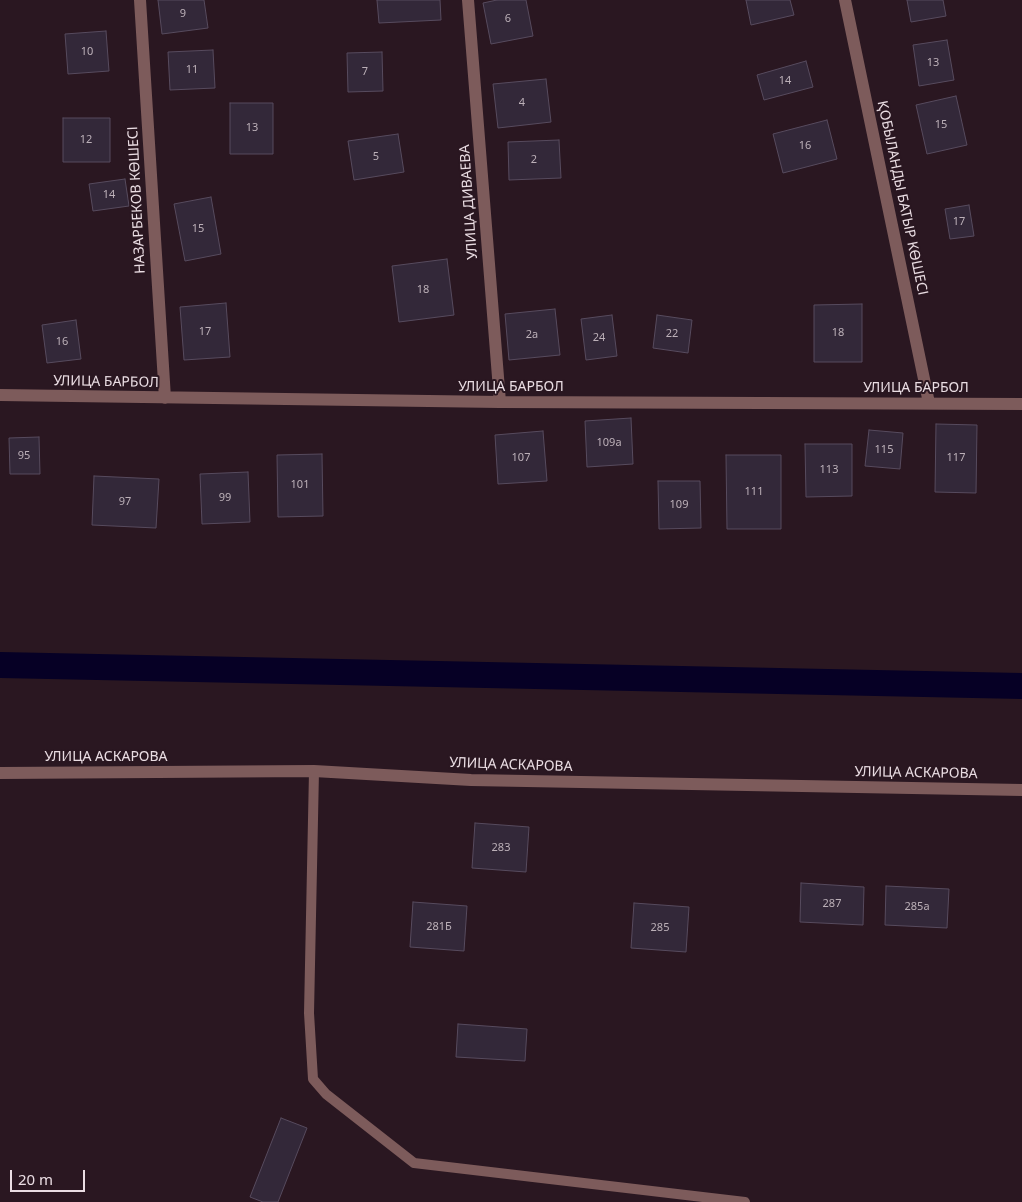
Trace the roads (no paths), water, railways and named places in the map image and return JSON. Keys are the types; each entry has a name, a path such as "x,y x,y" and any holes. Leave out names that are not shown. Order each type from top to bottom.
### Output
{"street":[{"name":"НАЗАРБЕКОВ КӨШЕСІ","path":"140,0 164,398"},
{"name":"УЛИЦА ДИВАЕВА","path":"468,0 500,402"},
{"name":"ҚОБЫЛАНДЫ БАТЫР КӨШЕСІ","path":"845,0 929,403"},
{"name":"УЛИЦА БАРБОЛ","path":"0,395 500,402 1022,404"},
{"name":"УЛИЦА АСКАРОВА","path":"0,773 314,771 471,780 1022,790"}],"lane":[{"path":"314,771 310,1013 313,1079 326,1094 414,1163 746,1202"}],"waterway":[{"path":"0,665 1022,686"}]}
